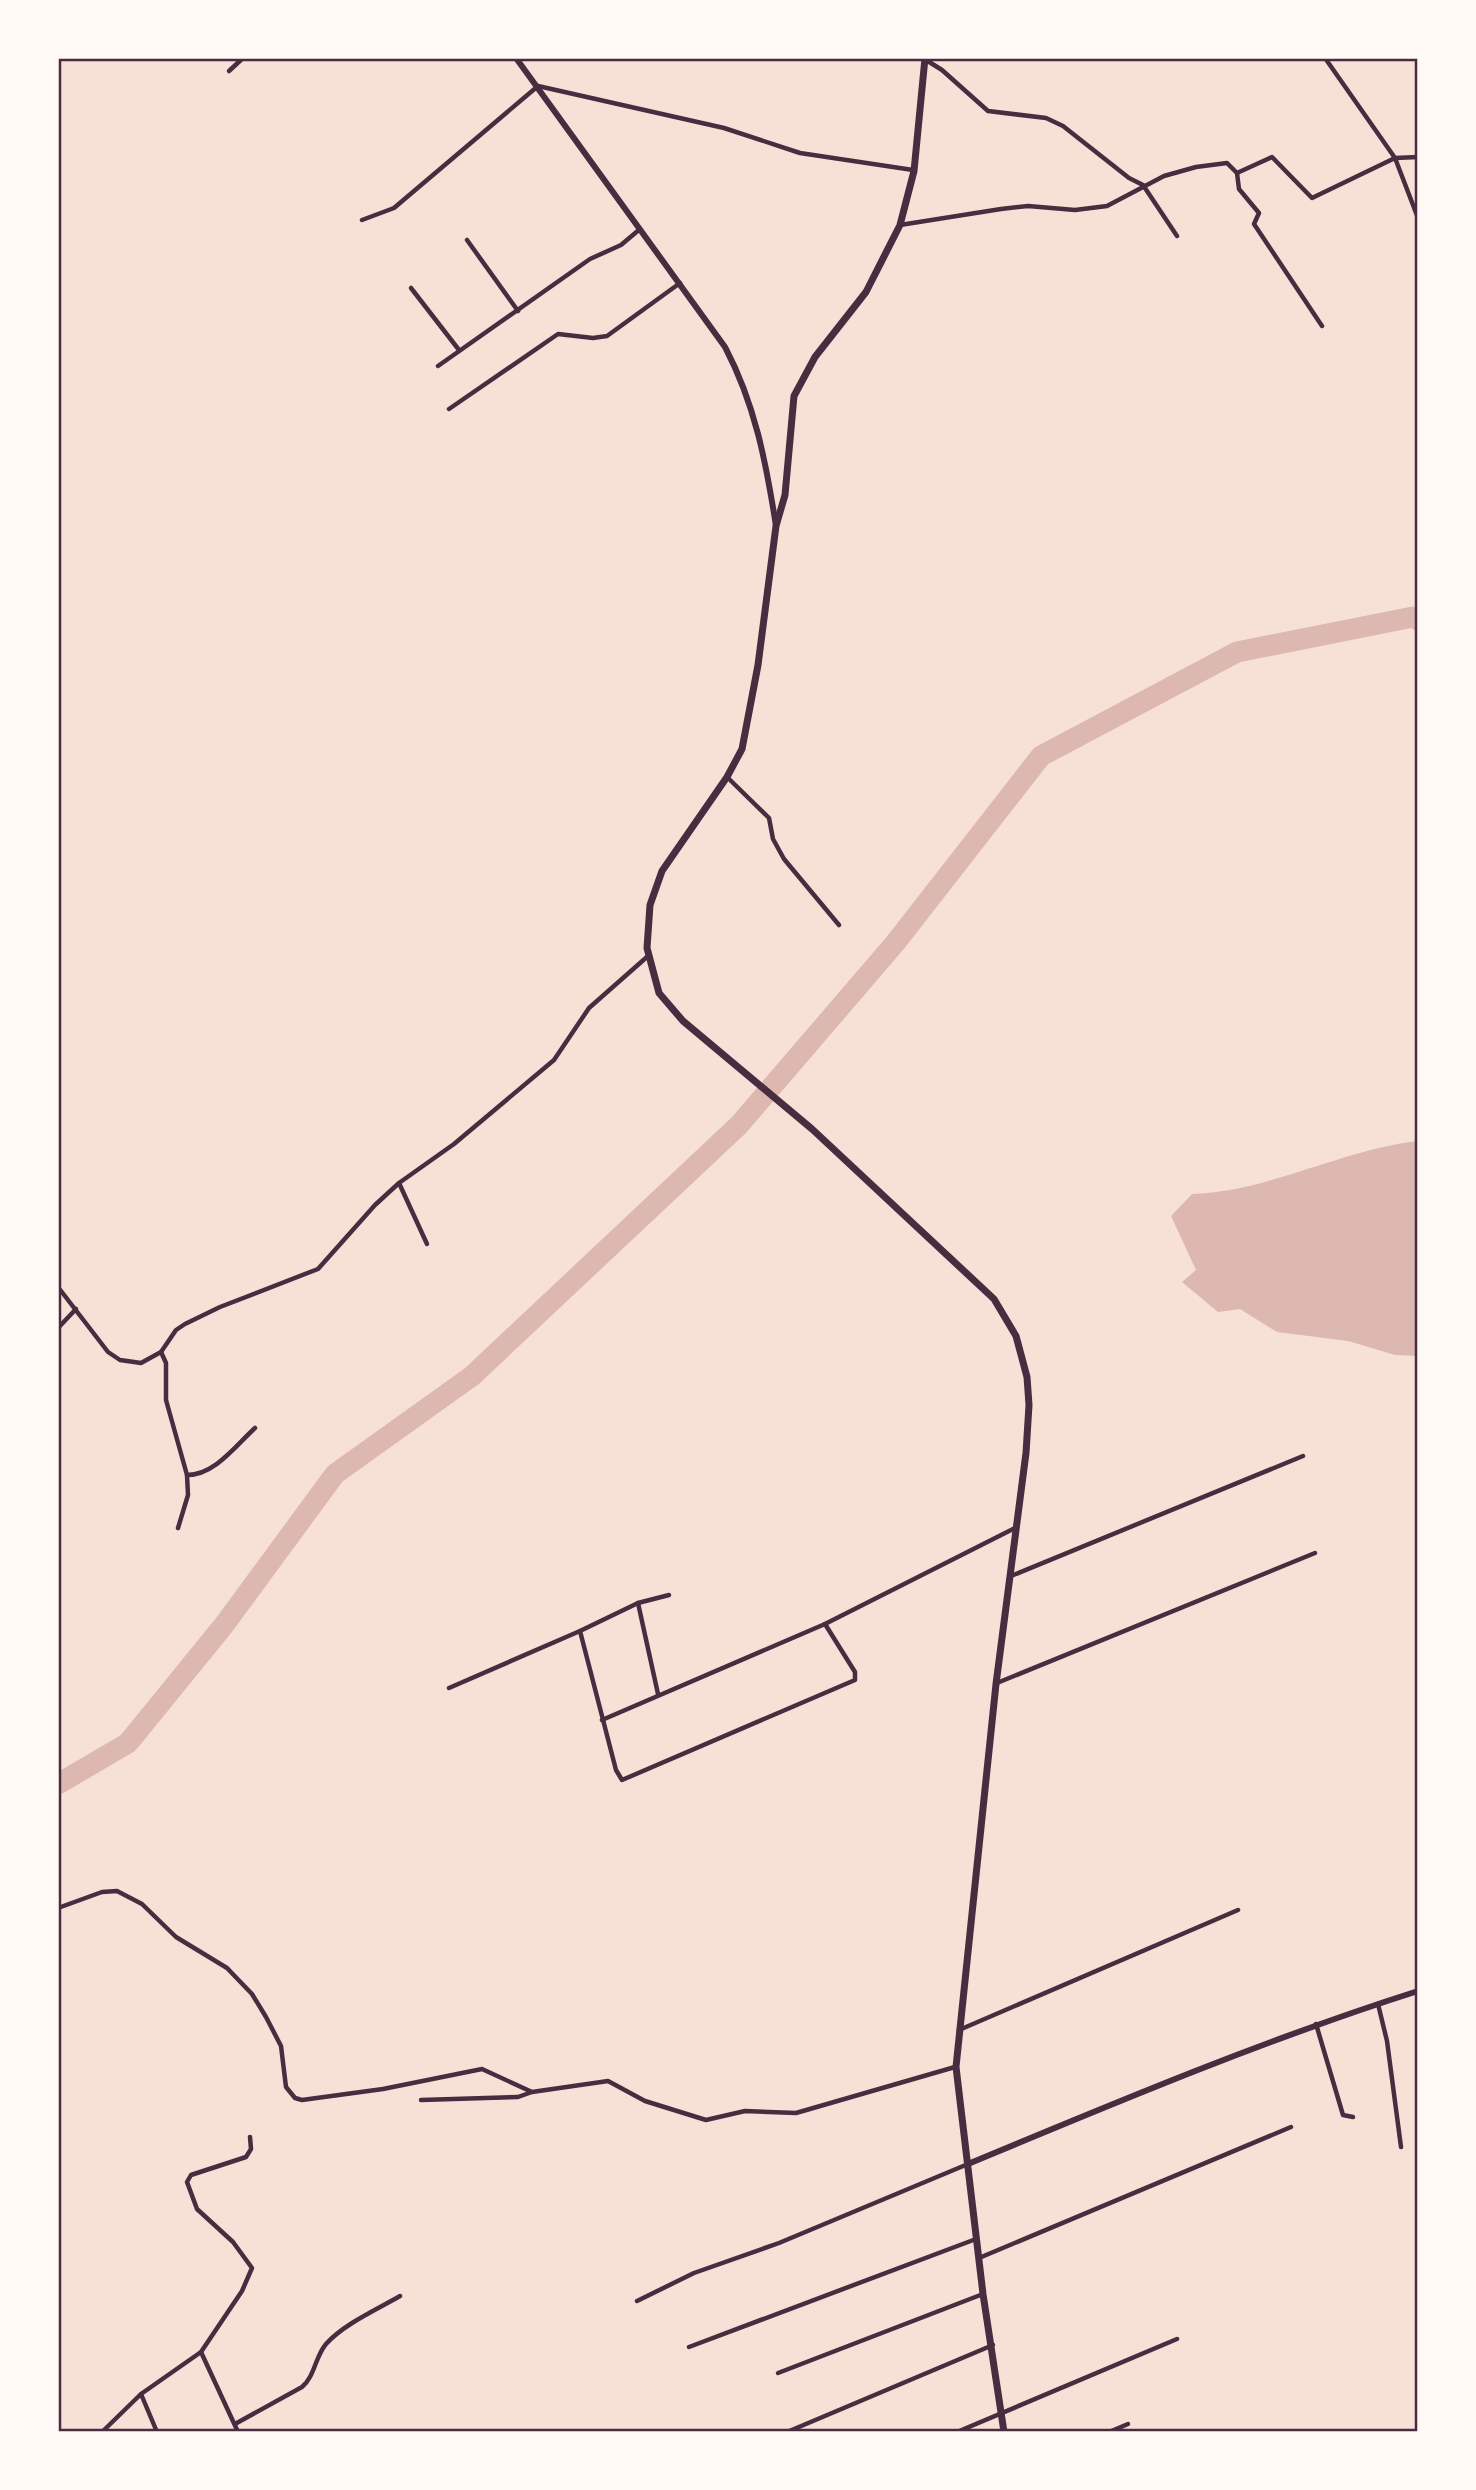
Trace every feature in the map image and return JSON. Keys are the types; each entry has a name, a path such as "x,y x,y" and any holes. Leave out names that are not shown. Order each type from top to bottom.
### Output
{"main road":[{"path":"925,59 914,171 900,225 866,292 815,357 794,396 785,495 776,526 760,654 742,749 727,777 662,871 650,905 648,956 654,982 665,1003 812,1129 982,1285 999,1306 1016,1336 1027,1377 1029,1405 1018,1527 996,1684 956,2067 983,2294 993,2345 1004,2432"}],"street":[{"path":"229,71 243,58"},
{"path":"516,58 681,282 725,347 741,378 763,444 776,526"},
{"path":"1325,58 1395,158 1418,218"},
{"path":"925,59 942,70 988,111 1046,118 1063,126 1122,173 1143,185 1177,236"},
{"path":"537,86 724,128 800,153 914,171"},
{"path":"362,220 394,208 537,86"},
{"path":"1237,173 1272,157 1312,198 1395,158 1418,157"},
{"path":"900,225 1028,206 1075,210 1107,206 1143,185 1196,167 1230,164 1237,173 1240,189 1259,213 1254,224 1322,326"},
{"path":"438,366 590,259 621,245 641,228"},
{"path":"467,240 518,311"},
{"path":"449,409 550,338 563,333 593,338 607,336 681,282"},
{"path":"411,288 459,350"},
{"path":"727,777 769,818 773,839 784,859 839,925"},
{"path":"58,1287 108,1352 120,1360 141,1363 161,1352 176,1330 185,1324 220,1307 318,1269 375,1205 454,1144 554,1060 589,1008 648,956"},
{"path":"399,1184 427,1244"},
{"path":"58,1328 76,1309"},
{"path":"161,1352 166,1363 166,1400 187,1475 188,1495 178,1528"},
{"path":"187,1475 198,1475 211,1468 255,1428"},
{"path":"1011,1576 1303,1456"},
{"path":"602,1720 825,1624 919,1578 966,1550 1018,1527"},
{"path":"996,1684 1315,1553"},
{"path":"449,1688 638,1603 669,1595"},
{"path":"638,1603 659,1695"},
{"path":"580,1631 602,1720 622,1780 855,1679 855,1672 825,1624"},
{"path":"58,1908 102,1892 117,1891 142,1904 176,1937 227,1968 252,1994 266,2017 281,2046 286,2087 295,2098 302,2100 383,2089 482,2069 532,2092"},
{"path":"959,2030 1238,1910"},
{"path":"637,2301 694,2273 779,2244 1192,2071 1316,2023 1418,1991"},
{"path":"1378,2004 1387,2041 1401,2147"},
{"path":"1316,2023 1342,2115 1353,2117"},
{"path":"421,2100 517,2097 532,2092 608,2081 645,2101 706,2119 745,2111 796,2113 956,2067"},
{"path":"979,2258 1291,2127"},
{"path":"102,2432 141,2394 201,2352 250,2279 252,2268 233,2242 197,2209 187,2182 191,2175 246,2157 251,2149 250,2137"},
{"path":"689,2347 977,2238"},
{"path":"778,2373 983,2294"},
{"path":"235,2424 310,2381 319,2353 334,2336 400,2296"},
{"path":"957,2432 1177,2339"},
{"path":"787,2432 993,2345"},
{"path":"201,2352 238,2432"},
{"path":"141,2394 157,2432"},
{"path":"1108,2432 1128,2424"}],"shaded area":[{"path":"1418,1141 1418,1356 1395,1355 1348,1341 1277,1332 1240,1309 1218,1312 1182,1282 1196,1270 1171,1216 1192,1194 1250,1186 1361,1153"}],"waterway":[{"path":"58,1784 128,1743 224,1625 335,1474 472,1376 739,1125 896,942 1041,756 1237,652 1413,617 1418,620"}]}
